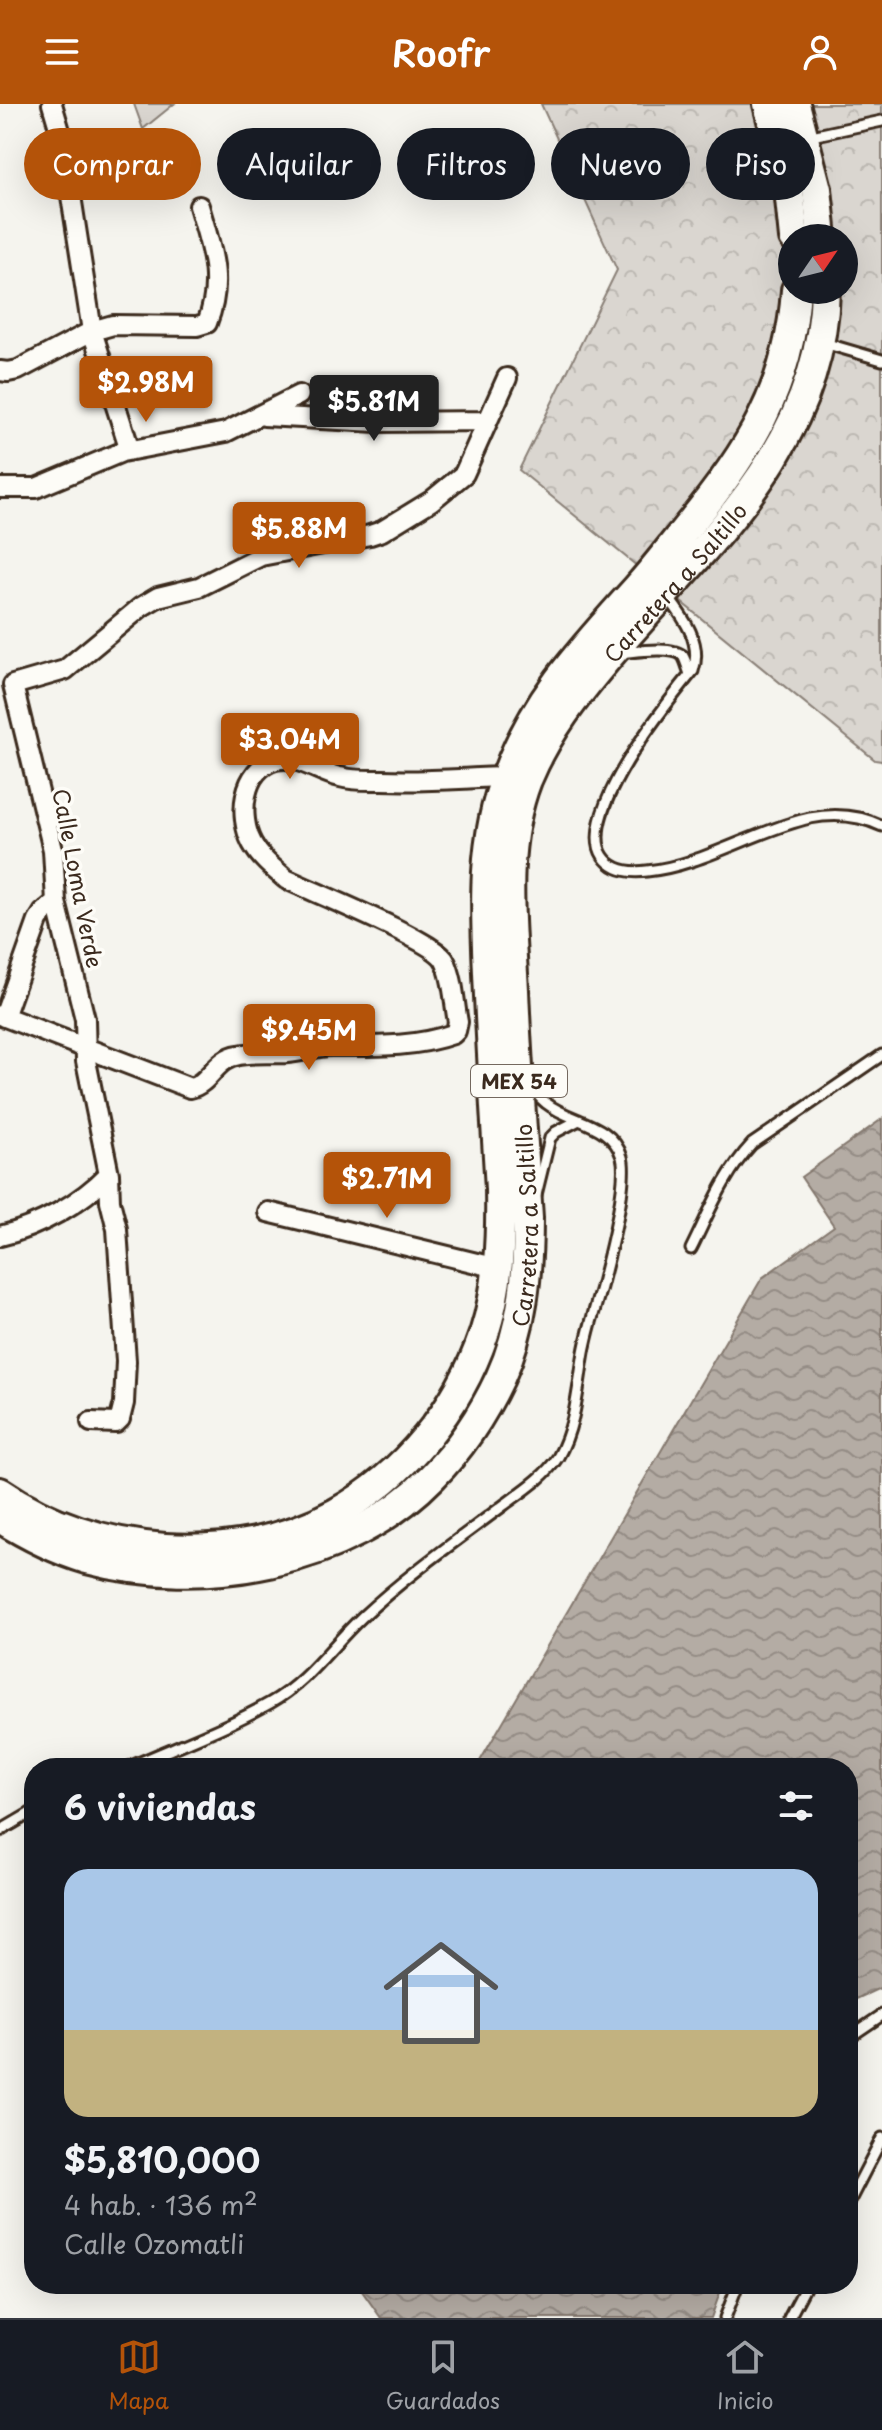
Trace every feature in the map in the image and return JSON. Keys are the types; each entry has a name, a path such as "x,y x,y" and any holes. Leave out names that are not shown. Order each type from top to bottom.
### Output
{"main road":[{"path":"768,104 789,189 793,224"},
{"path":"795,104 801,128"},
{"path":"815,182 821,224"},
{"name":"Carretera a Saltillo","path":"0,1492 57,1524 91,1536 149,1547 207,1548 246,1544 308,1526 336,1513 389,1476 411,1456 439,1421 458,1392 483,1337 491,1313 497,1268 501,1228 500,1189 484,899 490,835 506,777 539,706 559,677 639,586 735,466 778,385 786,361 795,304"},
{"name":"Carretera a Saltillo","path":"0,1518 50,1545 118,1565 168,1571 253,1566 321,1548 380,1518 430,1479 484,1409 501,1376 521,1314 528,1251 509,872 526,783 559,718 611,654 729,522 760,479 802,403 814,372 825,304"}],"street":[{"path":"52,104 62,138 92,331 130,450"},
{"path":"0,371 18,370 92,331 113,325 197,326 207,323 216,292 211,250 199,206"},
{"path":"6,682 65,670 141,607 158,597 212,582 261,556 382,531 457,482 468,468 507,378"},
{"path":"0,488 23,489 47,485 130,450 226,432 299,395"},
{"path":"261,416 377,422 488,421"},
{"name":"Calle Loma Verde","path":"6,682 53,850 56,902 85,1019 85,1047 95,1113 117,1229 126,1361 125,1391 119,1421 110,1424 91,1422"},
{"path":"56,902 38,921 2,1016 190,1088 200,1084 221,1062 234,1056 290,1053 327,1046 365,1048 453,1034 458,1022 443,957 391,926 286,879 252,842 245,815 249,783 257,771 276,760 286,759 339,777 358,780 506,777"},
{"path":"0,1236 66,1207 95,1188 109,1174"},
{"path":"268,1212 497,1268"}],"lane":[{"path":"815,135 882,121"},
{"path":"821,342 882,360"},
{"path":"665,593 687,623 695,664 621,772 603,809 597,841 609,864 623,870 645,871 672,866 811,818 844,815 882,826"},
{"path":"611,654 677,652 684,659 690,674"},
{"path":"691,1249 727,1176 752,1144 882,1055"},
{"path":"149,1758 250,1713 288,1692 360,1618 533,1483 558,1456 573,1415 584,1348 623,1185 622,1157 609,1135 541,1099 517,1060"},
{"path":"528,1218 550,1138 579,1120"},
{"path":"0,1831 24,1817"},
{"path":"858,2031 882,2015"},
{"path":"858,2185 882,2138"},
{"path":"725,2318 734,2294"},
{"path":"789,2318 802,2294"}],"green space":[{"path":"134,104 174,104 144,128"},
{"path":"541,104 882,104 882,761 875,760 519,470 617,270 585,200 690,200 690,128 552,128"}],"water":[{"path":"882,1119 882,1987 858,1998 858,1758 482,1758 762,1278 834,1226 801,1177"},
{"path":"364,2294 719,2294 711,2318 381,2318"}]}
